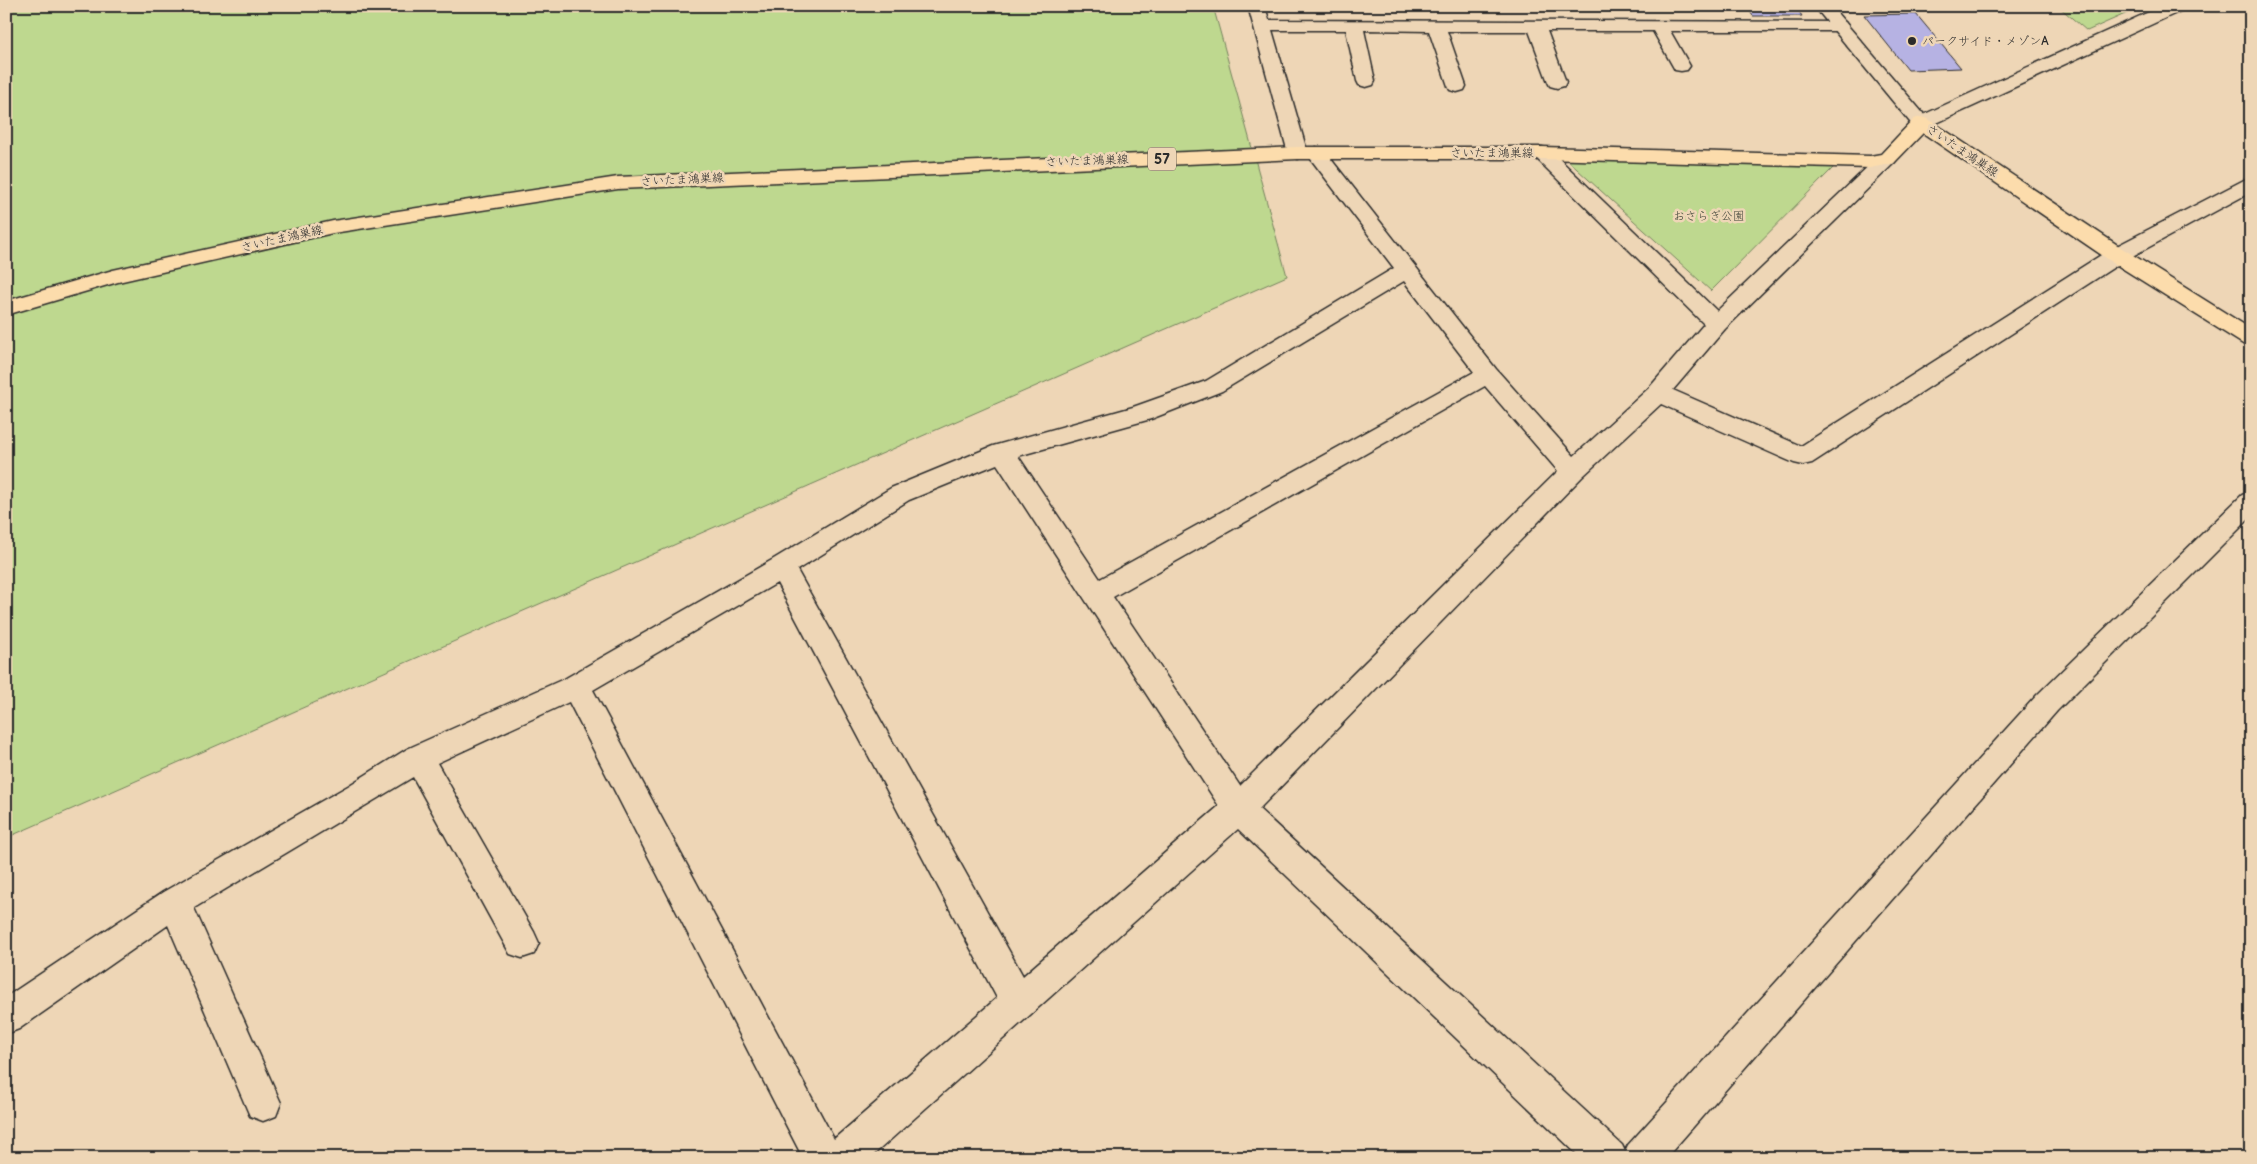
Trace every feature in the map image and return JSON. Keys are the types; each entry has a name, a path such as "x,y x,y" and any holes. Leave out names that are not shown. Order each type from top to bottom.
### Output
{"main road":[{"name":"さいたま鴻巣線","path":"6,308 113,277 334,227 618,183 1307,153 1542,153 1870,162 1888,159 1921,123 2117,256 2251,339"}],"street":[{"path":"1256,6 1260,25 1307,153 1406,270 1488,374 1573,472"},
{"path":"1822,6 1921,123 2177,6"},
{"path":"1260,25 1839,26"},
{"path":"1354,25 1366,81"},
{"path":"1436,25 1457,86"},
{"path":"1536,26 1557,82"},
{"path":"1659,26 1681,66"},
{"path":"1542,153 1717,324"},
{"path":"841,1158 1238,809 1573,472 1658,393 1717,324 1888,159"},
{"path":"1658,393 1803,457 2117,256 2251,184"},
{"path":"6,1017 175,902 359,795 418,758 576,686 782,567 900,494 1002,452 1142,413 1214,386 1406,270"},
{"path":"1096,594 1488,374"},
{"path":"1002,452 1238,809 1609,1158"},
{"path":"1641,1158 2047,703 2251,501"},
{"path":"782,567 1018,1002"},
{"path":"576,686 823,1158"},
{"path":"418,758 522,943"},
{"path":"175,902 263,1103"}],"green space":[{"path":"6,6 1213,6 1287,276 6,838"},
{"path":"2058,6 2143,6 2087,31"},
{"name":"おさらぎ公園","path":"1566,159 1837,164 1711,291"}],"building":[{"path":"1746,6 1795,6 1802,16 1753,16"},
{"name":"パークサイド・メゾンA","path":"1916,14 1961,68 1908,70 1864,15"}],"place":[{"name":"パークサイド・メゾンA","path":"1912,41"}]}
